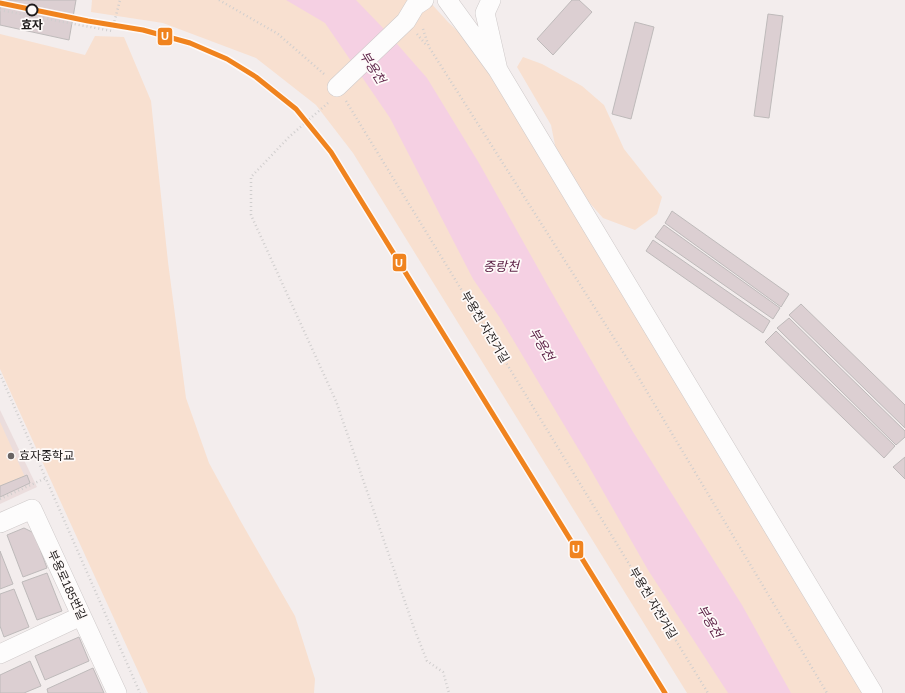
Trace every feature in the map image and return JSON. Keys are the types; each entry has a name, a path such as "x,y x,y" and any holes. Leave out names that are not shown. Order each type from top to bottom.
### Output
{"street":[{"path":"447,0 498,70 873,693"},
{"path":"491,0 485,13 498,70"},
{"path":"339,89 415,9"},
{"name":"부용로185번길","path":"0,523 32,509 117,693"},
{"path":"0,654 81,616"}],"path":[{"path":"0,10 112,31 120,0"},
{"name":"부용천 자전거길","path":"219,0 278,34 339,89 708,693"},
{"path":"415,9 429,47 628,360 827,693"},
{"path":"339,89 289,137 251,177 250,215 336,401 414,628 427,661 443,672 449,693"},
{"path":"0,374 140,693"},
{"path":"0,499 46,478"}],"shaded area":[{"path":"92,0 428,0 468,41 496,78 866,693 687,693 353,153 316,105 256,58 163,23 91,12"},
{"path":"0,34 85,55 95,36 124,37 151,101 168,262 186,398 209,463 295,616 315,679 314,693 148,693 0,369"},
{"path":"523,57 542,64 582,86 604,105 624,149 662,197 657,214 635,230 603,218 587,200 556,150 551,125 517,67"},
{"name":"효자중학교","path":"0,410 37,487 0,504"},
{"path":"0,422 25,477 0,488"}],"water":[{"name":"중랑천","path":"286,0 356,0 427,78 479,163 552,293 633,432 742,605 791,693 728,693 648,570 588,465 500,318 473,279 390,118 325,23"}],"building":[{"name":"효자","path":"0,0 76,0 69,40 0,25"},
{"path":"572,0 579,0 592,12 553,55 537,39"},
{"path":"768,14 783,16 769,118 754,116"},
{"path":"635,22 654,27 631,119 612,114"},
{"path":"672,211 789,294 781,307 665,223"},
{"path":"664,225 780,308 773,319 655,237"},
{"path":"653,240 770,321 763,333 646,251"},
{"path":"801,304 905,405 905,428 789,315"},
{"path":"789,318 905,431 905,437 896,445 777,328"},
{"path":"776,331 895,446 884,458 765,342"},
{"path":"905,457 905,479 893,467"},
{"path":"27,475 30,483 0,497 0,486"},
{"path":"24,528 34,533 47,568 23,577 7,535"},
{"path":"0,551 13,584 0,589"},
{"path":"47,573 62,611 37,620 22,582"},
{"path":"14,589 29,627 4,637 0,626 0,594"},
{"path":"79,637 89,661 45,680 35,656"},
{"path":"30,661 41,686 24,693 0,693 0,675"},
{"path":"93,668 104,693 48,693 47,689"}],"transit line":[{"name":"U","path":"0,3 88,21 143,30 190,43 227,59 256,77 296,109 331,152 665,693"}],"place":[{"name":"효자","path":"32,10"},
{"name":"효자중학교","path":"11,456"}],"water label":[{"name":"부용천","path":"373,67"},
{"name":"부용천","path":"542,344"},
{"name":"부용천","path":"710,621"}]}
